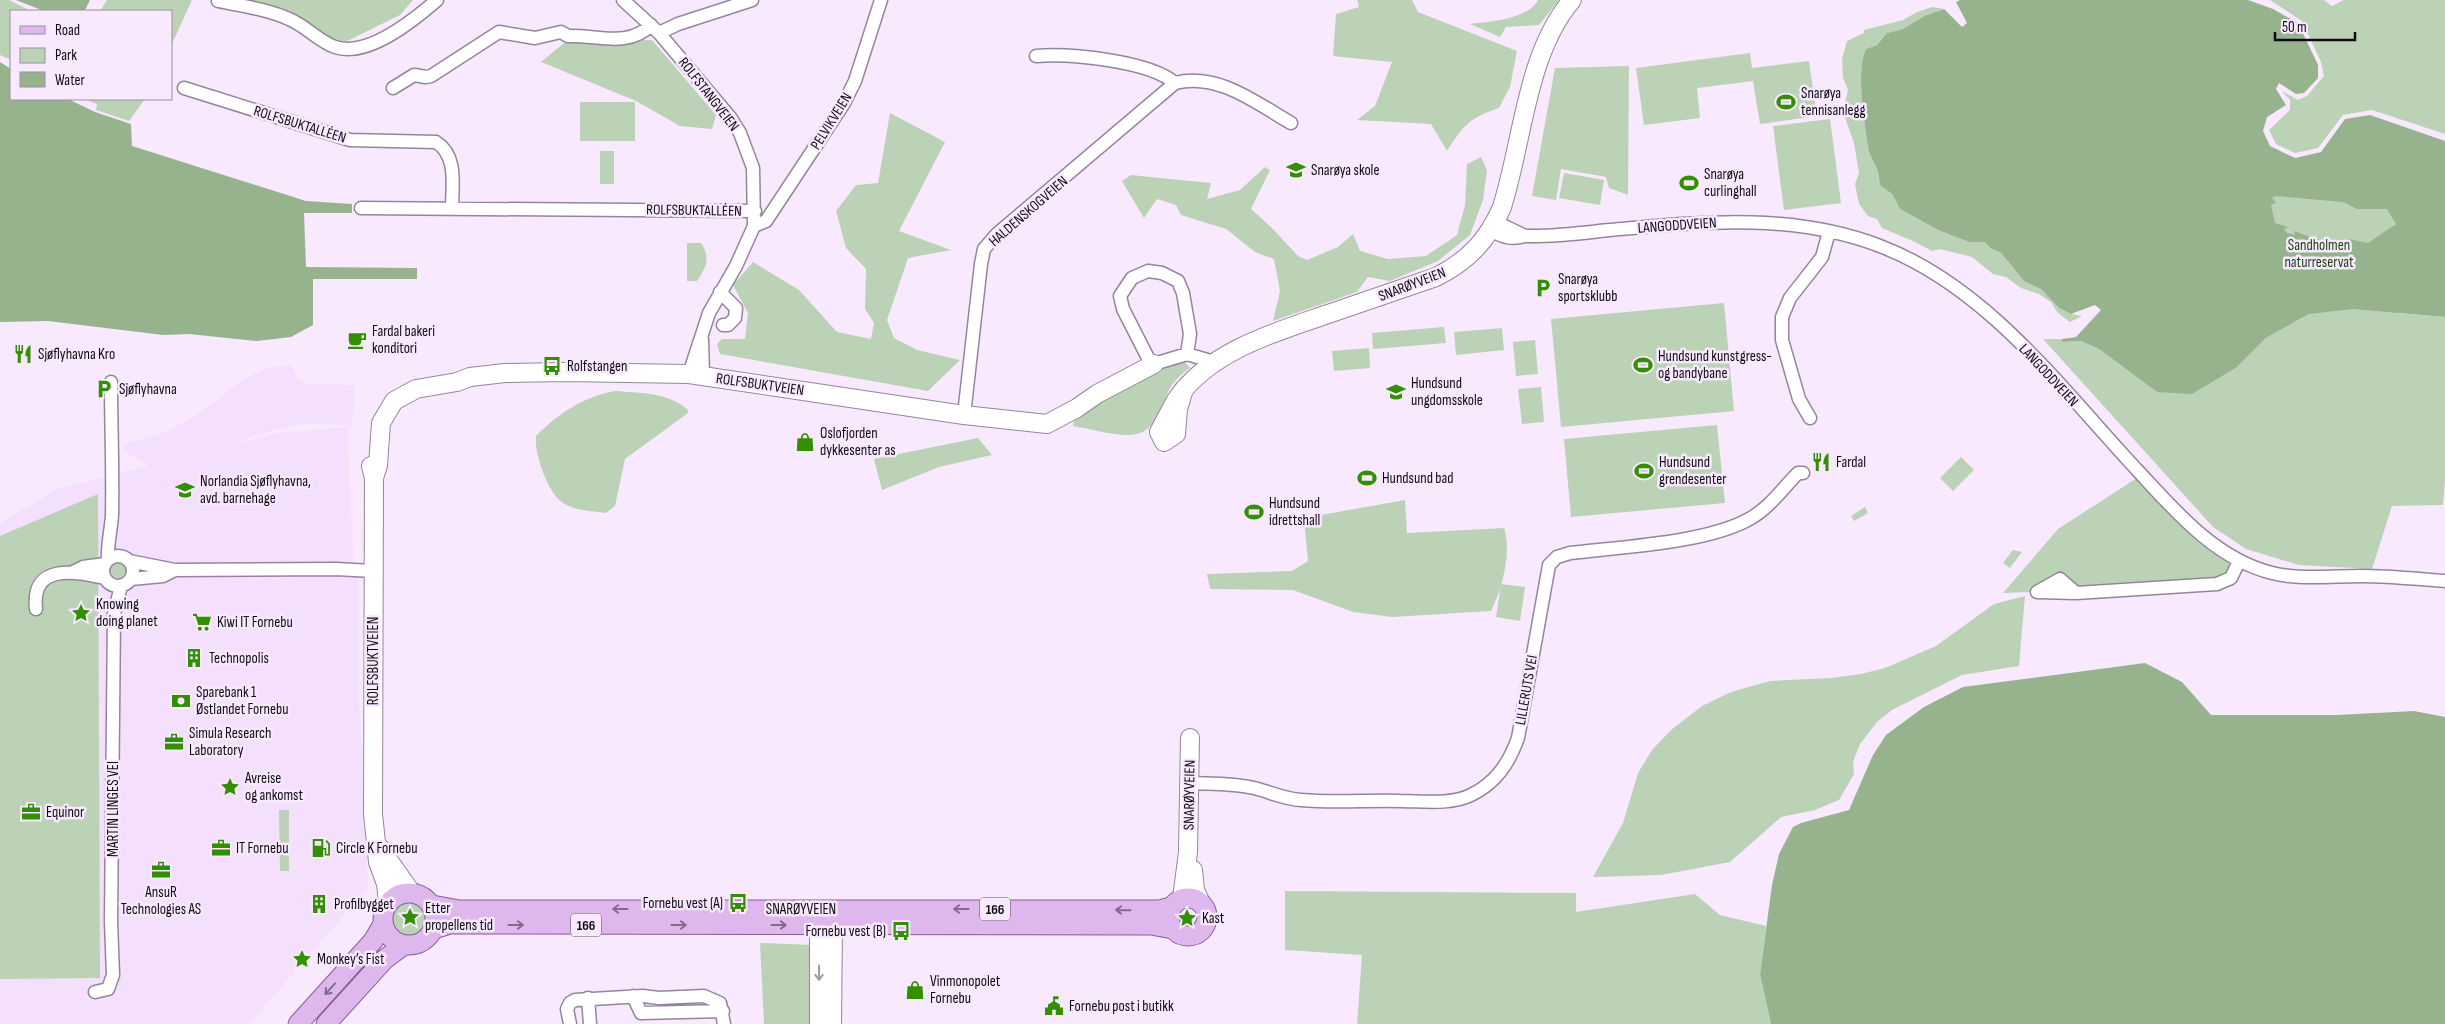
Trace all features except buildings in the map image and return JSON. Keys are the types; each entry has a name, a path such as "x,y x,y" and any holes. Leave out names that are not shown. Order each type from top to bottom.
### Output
{"main road":[{"path":"404,945 392,940 383,924 383,912 388,902 398,894 411,892"},
{"name":"166","path":"411,892 425,897 432,905"},
{"path":"1173,929 1169,921 1184,902"},
{"name":"166","path":"1173,929 1180,934 1188,936 1197,934 1203,929 1207,916 1205,908 1184,902"},
{"name":"SNARØYVEIEN","path":"434,929 450,924 823,920 1160,910 1184,902"},
{"path":"432,905 436,917 434,929"},
{"name":"SNARØYVEIEN","path":"432,905 459,910 823,920 1143,925 1173,929"},
{"path":"298,1024 373,941 383,924"},
{"name":"166","path":"326,1024 385,959 404,945 419,943 428,938 434,929"}],"street":[{"path":"218,1 274,13 290,19 325,42 336,47 351,49 396,32 437,0"},
{"name":"ROLFSTANGVEIEN","path":"623,0 655,29 698,77 740,133 753,168 754,226 736,266 709,313 702,339 696,375"},
{"path":"394,88 414,75 426,78 431,76 499,32 528,37 561,32 568,36 628,39 752,0"},
{"name":"PELVIKVEIEN","path":"754,226 766,221 844,103 856,81 881,0"},
{"name":"SNARØYVEIEN","path":"1169,426 1180,397 1214,362 1271,334 1436,277 1464,260 1494,226 1508,190 1543,50 1558,19 1572,0"},
{"path":"1036,56 1062,54 1109,61 1165,74 1175,83 1191,79 1228,87 1291,123"},
{"name":"HALDENSKOGVEIEN","path":"964,415 984,249 997,234 1175,83"},
{"name":"ROLFSBUKTALLÉEN","path":"184,88 350,140 436,142 447,150 452,161 452,208"},
{"name":"ROLFSBUKTALLÉEN","path":"361,208 755,211"},
{"name":"LANGODDVEIEN","path":"1494,226 1508,238 1748,222 1780,223 1829,232 1879,245 1909,258 1949,281 2000,324 2035,359 2185,521 2240,561 2271,573 2289,576 2376,576 2445,581"},
{"path":"1810,418 1800,399 1782,340 1782,317 1790,298 1822,257 1829,232"},
{"path":"1187,354 1190,334 1183,292 1178,281 1162,273 1148,271 1132,278 1120,296 1123,309 1148,358 1154,364 1187,354 1214,362"},
{"path":"720,292 736,308 735,318 728,325 723,325"},
{"name":"ROLFSBUKTVEIEN","path":"388,902 386,884 378,862 373,794 374,478 370,465 370,424 376,410 386,395 398,385 415,378 455,375 470,377 538,372 696,375 964,415 1047,424 1077,408 1097,394 1154,364"},
{"path":"111,382 111,538 107,545 106,562 103,572 116,582"},
{"name":"LILLERUTS VEI","path":"1190,783 1236,785 1301,800 1437,801 1470,796 1486,787 1500,773 1511,757 1518,738 1549,564 1556,557 1570,553 1677,539 1733,527 1752,518 1768,506 1798,473 1803,473"},
{"path":"111,538 132,570 116,582"},
{"path":"73,572 83,567 124,559 175,570 341,569 373,571"},
{"path":"2076,593 2217,584 2231,578 2240,561"},
{"path":"36,609 36,594 43,581 58,573 73,572 116,582 163,576 175,570"},
{"name":"MARTIN LINGES VEI","path":"95,992 108,989 113,975 111,922 114,614 116,582"},
{"name":"SNARØYVEIEN","path":"1184,902 1188,852 1190,738"},
{"path":"377,843 411,892"},
{"path":"818,1024 823,920"},
{"path":"823,920 832,1024"},
{"path":"570,1024 567,1009 570,1003 588,998 633,996 641,1013 723,1018"},
{"path":"588,998 590,1024"}],"shaded area":[{"path":"292,366 297,377 306,384 355,385 352,426 310,423 280,428 225,446 280,433 347,427 354,570 359,571 358,672 368,888 249,1024 0,1024 0,524 55,490 148,466 126,452 122,445 169,431 207,408 246,378 270,367"}],"green space":[{"path":"0,0 9,0 29,10 10,10 10,60 0,55"},
{"path":"107,0 192,0 172,44 172,10 101,10"},
{"path":"212,0 413,0 400,15 339,45 279,16"},
{"path":"1357,0 1412,0 1418,12 1517,51 1510,87 1499,108 1474,119 1463,129 1447,151 1431,124 1357,120 1375,106 1392,62 1333,56 1336,14 1359,7"},
{"path":"1538,0 1559,0 1539,25 1506,27 1500,37 1470,24 1497,21 1518,15 1533,6"},
{"path":"2270,0 2324,0 2332,6 2344,0 2445,0 2445,134 2372,110 2343,115 2318,148 2295,153 2276,144 2269,130 2290,110 2290,100 2282,91 2298,100 2307,96 2324,76 2321,62 2302,21"},
{"path":"1932,7 1944,9 1924,16 1903,29 1887,33 1877,45 1866,49 1863,59 1861,85 1865,128 1869,152 1878,171 1880,185 1892,194 1900,209 1938,230 1969,242 1985,242 1990,248 2001,253 2025,282 2041,289 2059,308 2071,314 2082,316 2070,322 2058,313 2051,302 2039,294 2021,288 2006,277 1993,274 1972,257 1940,249 1932,251 1882,228 1877,219 1868,216 1859,204 1855,184 1859,173 1854,143 1843,112 1848,90 1843,78 1842,59 1847,41 1864,33 1864,30 1903,20 1917,12"},
{"path":"570,38 652,40 716,115 712,129 680,126 636,101 541,62"},
{"name":"Snarøya tennisanlegg","path":"1750,53 1752,68 1809,61 1817,116 1760,124 1753,81 1697,88 1700,118 1644,125 1636,68"},
{"path":"1629,66 1628,195 1609,188 1606,177 1561,169 1556,200 1532,196 1555,68"},
{"path":"87,100 144,100 129,121 96,110 97,104"},
{"path":"580,102 635,102 635,141 580,141"},
{"path":"890,113 945,142 899,231 951,250 908,258 887,320 894,338 917,350 960,360 928,391 720,354 717,344 722,339 745,339 748,313 733,285 753,262 799,290 837,332 871,339 874,323 865,309 866,269 846,248 836,211 856,185 878,183"},
{"path":"1830,119 1841,203 1784,210 1773,126"},
{"path":"600,151 614,151 614,184 600,184"},
{"path":"1481,157 1487,170 1483,200 1470,235 1438,261 1390,281 1368,277 1357,292 1273,321 1280,291 1274,259 1255,252 1226,229 1181,215 1176,205 1157,199 1144,218 1122,181 1131,175 1211,183 1207,199 1240,190 1265,167 1270,170 1251,209 1298,256 1307,260 1338,247 1353,234 1360,251 1388,259 1426,256 1457,235 1465,205 1467,164"},
{"path":"1564,173 1604,180 1600,205 1559,198"},
{"name":"Sandholmen naturreservat","path":"2198,184 2445,205 2397,313 2445,317 2445,479 2443,505 2392,506 2372,569 2299,565 2246,549 2213,527 2043,339 2062,339 2062,342 2081,341 2099,349 2157,392 2237,367 2266,338 2309,314"},
{"path":"687,243 701,243 706,253 705,267 697,281 687,281"},
{"name":"Hundsund kunstgress- og bandybane","path":"1724,303 1734,411 1561,427 1551,319"},
{"path":"1444,327 1446,343 1373,349 1372,333"},
{"path":"1502,328 1504,350 1456,355 1454,332"},
{"path":"1535,340 1538,374 1516,376 1513,342"},
{"path":"1369,348 1370,368 1334,371 1332,351"},
{"path":"1184,361 1190,368 1173,384 1160,412 1152,425 1146,430 1125,435 1073,426 1075,417 1101,401 1142,379"},
{"path":"1541,387 1544,422 1522,424 1518,389"},
{"path":"615,391 653,394 663,397 680,404 688,410 688,413 625,459 615,506 606,513 573,508 557,498 547,482 537,453 536,436 572,407 592,397"},
{"name":"Hundsund grendesenter","path":"1717,425 1725,503 1571,517 1564,439"},
{"path":"978,438 992,455 939,467 882,490 874,459"},
{"path":"1961,457 1974,470 1953,491 1940,478"},
{"path":"2137,478 2190,532 2229,563 2231,574 2217,584 2003,593 2058,529"},
{"path":"98,494 100,978 0,979 0,536"},
{"path":"1405,500 1407,533 1504,528 1507,548 1505,570 1491,611 1392,617 1353,612 1293,590 1210,589 1207,574 1292,571 1308,561 1304,518"},
{"path":"1865,507 1868,513 1854,521 1851,516"},
{"path":"2013,550 2022,552 2010,568 2003,563"},
{"path":"114,562 122,562 128,568 128,576 122,582 114,582 108,576 108,568"},
{"path":"1501,584 1525,587 1520,621 1496,617"},
{"path":"2025,596 2019,666 1962,675 1892,710 1877,722 1860,744 1853,762 1854,774 1839,800 1815,810 1781,817 1730,862 1661,875 1593,877 1623,823 1638,773 1652,750 1671,730 1702,706 1731,692 1770,681 1832,678 1885,668 1936,646 1994,604"},
{"path":"279,810 289,810 289,871 280,871"},
{"path":"1285,891 1576,893 1576,912 1695,894 1720,915 1766,926 1760,974 1771,1024 1357,1024 1362,955 1285,950"},
{"path":"409,901 421,906 426,918 421,930 409,935 397,930 392,918 397,906"},
{"path":"760,943 814,945 814,1024 764,1024"}],"water":[{"path":"16,0 90,0 85,10 41,10"},
{"path":"1960,0 2248,0 2273,9 2298,23 2318,65 2318,78 2304,93 2296,94 2279,83 2276,89 2286,105 2267,117 2263,131 2270,146 2295,158 2321,152 2345,119 2370,115 2445,141 2445,317 2353,309 2309,314 2266,338 2237,367 2192,394 2157,392 2099,349 2081,341 2062,342 2062,339 2076,337 2101,310 2095,305 2071,314 2059,308 2041,289 2025,282 2001,253 1990,248 1985,242 1969,242 1938,230 1900,209 1892,194 1880,185 1878,171 1869,152 1861,85 1861,71 1866,49 1877,45 1887,33 1903,29 1924,16 1944,9 1962,27 1967,23 1956,2","holes":["2276,196 2343,202 2357,209 2387,209 2396,224 2368,243 2349,239 2339,240 2338,244 2334,244 2294,231 2295,235 2287,233 2284,229 2288,227 2275,223 2271,205 2276,203 2272,198"]},
{"path":"0,62 10,68 10,100 70,100 95,112 131,124 132,146 306,201 352,204 352,213 304,213 306,267 417,268 417,279 313,279 313,325 291,337 257,341 189,334 163,335 48,321 0,322"},
{"path":"2145,663 2182,682 2211,715 2337,715 2414,711 2445,717 2445,1024 1771,1024 1760,974 1772,885 1779,854 1793,827 1801,823 1849,810 1873,755 1886,735 1924,707 1963,687"}],"place":[{"name":"Snarøya tennisanlegg","path":"1786,102"},
{"name":"Snarøya skole","path":"1296,170"},
{"name":"Snarøya curlinghall","path":"1689,183"},
{"name":"Snarøya sportsklubb","path":"1543,288"},
{"name":"Fardal bakeri konditori","path":"357,340"},
{"name":"Sjøflyhavna Kro","path":"23,354"},
{"name":"Hundsund kunstgress- og bandybane","path":"1643,365"},
{"name":"Rolfstangen","path":"552,366"},
{"name":"Sjøflyhavna","path":"104,389"},
{"name":"Hundsund ungdomsskole","path":"1396,392"},
{"name":"Oslofjorden dykkesenter as","path":"805,442"},
{"name":"Fardal","path":"1821,462"},
{"name":"Hundsund grendesenter","path":"1644,471"},
{"name":"Hundsund bad","path":"1367,478"},
{"name":"Norlandia Sjøflyhavna, avd. barnehage","path":"185,490"},
{"name":"Hundsund idrettshall","path":"1254,512"},
{"name":"Knowing doing planet","path":"81,613"},
{"name":"Kiwi IT Fornebu","path":"202,622"},
{"name":"Technopolis","path":"194,658"},
{"name":"Sparebank 1 Østlandet Fornebu","path":"181,701"},
{"name":"Simula Research Laboratory","path":"174,742"},
{"name":"Avreise og ankomst","path":"230,787"},
{"name":"Equinor","path":"31,812"},
{"name":"IT Fornebu","path":"221,848"},
{"name":"Circle K Fornebu","path":"321,848"},
{"name":"AnsuR Technologies AS","path":"161,870"},
{"name":"Fornebu vest (A)","path":"738,903"},
{"name":"Profilbygget","path":"319,904"},
{"name":"Etter propellens tid","path":"410,917"},
{"name":"Kast","path":"1187,918"},
{"name":"Fornebu vest (B)","path":"901,931"},
{"name":"Monkey’s Fist","path":"302,959"},
{"name":"Vinmonopolet Fornebu","path":"915,990"},
{"name":"Fornebu post i butikk","path":"1054,1006"}]}
